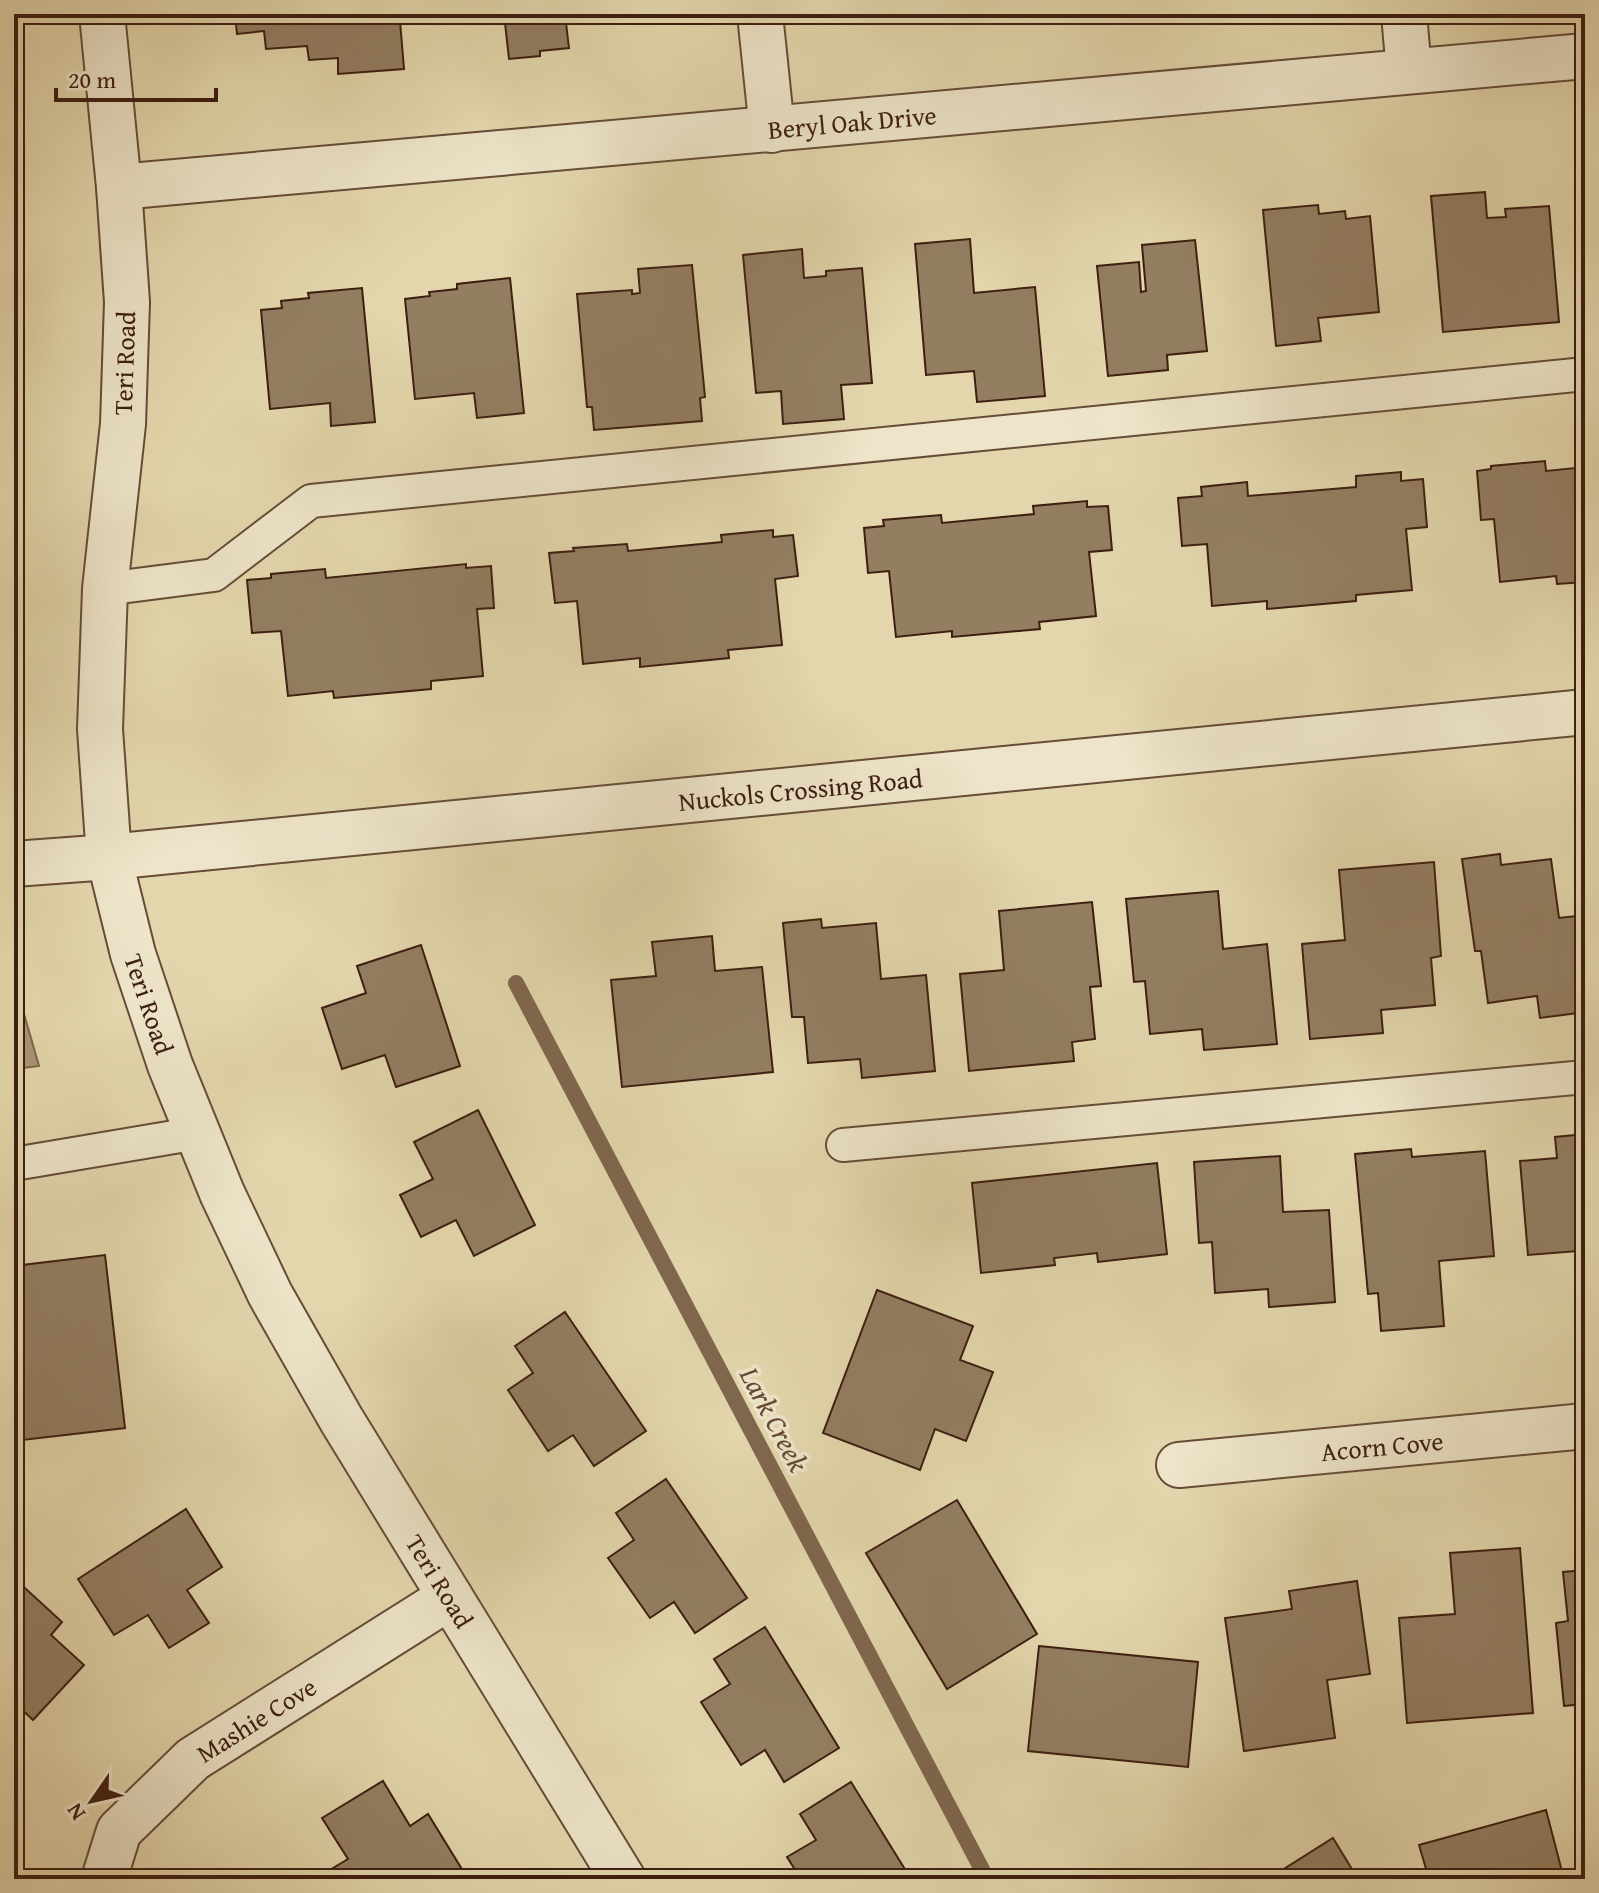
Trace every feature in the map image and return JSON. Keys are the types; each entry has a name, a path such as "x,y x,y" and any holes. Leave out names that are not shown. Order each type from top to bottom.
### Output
{"street":[{"name":"Teri Road","path":"102,14 127,302 123,424 105,589 100,729 109,857 133,954 170,1065 222,1193 270,1294 341,1419 623,1879"},
{"path":"760,14 772,130"},
{"path":"1404,14 1409,71"},
{"name":"Beryl Oak Drive","path":"119,187 1585,56"},
{"name":"Nuckols Crossing Road","path":"14,864 1585,712"},
{"name":"Acorn Cove","path":"1179,1465 1585,1426"},
{"name":"Mashie Cove","path":"104,1879 119,1831 193,1759 450,1597"}],"lane":[{"path":"105,589 214,575 311,501 1585,374"},
{"path":"843,1145 1585,1077"},
{"path":"14,1164 198,1133"}],"shaded area":[{"path":"14,979 39,1066 14,1069"}],"building":[{"path":"235,14 386,14 387,23 400,21 404,69 338,74 338,58 309,60 307,46 266,49 264,31 237,34"},
{"path":"504,14 633,16 566,23 569,48 540,51 540,56 509,59"},
{"path":"1580,182 1585,182 1585,236 1580,207 1583,207"},
{"path":"1485,192 1487,218 1506,217 1505,209 1549,206 1559,322 1443,332 1431,196"},
{"path":"1318,205 1319,214 1345,211 1346,219 1370,216 1379,312 1318,318 1321,341 1276,346 1263,210"},
{"path":"970,239 974,293 1035,287 1045,396 977,402 974,371 926,375 915,244"},
{"path":"1195,240 1207,351 1167,355 1168,370 1108,376 1097,266 1139,262 1141,292 1146,291 1142,245"},
{"path":"802,249 804,278 826,276 826,271 862,268 872,383 841,385 844,419 783,424 781,391 756,393 743,255"},
{"path":"692,265 705,397 700,398 702,421 594,430 592,407 587,407 577,294 632,290 632,294 640,293 638,269"},
{"path":"510,278 524,413 477,418 474,393 415,399 405,299 457,289 457,284"},
{"path":"362,288 375,422 331,426 330,403 270,409 261,310 282,308 281,301 309,298 308,293"},
{"path":"1545,461 1546,471 1585,467 1585,582 1557,584 1556,576 1500,582 1494,519 1481,520 1477,471 1491,469 1491,466"},
{"path":"1401,472 1401,481 1423,479 1427,527 1406,529 1412,590 1356,595 1356,601 1267,609 1267,601 1212,606 1207,544 1182,546 1178,498 1202,496 1201,487 1247,482 1248,496 1356,487 1356,476"},
{"path":"1087,501 1087,507 1108,506 1112,550 1089,552 1096,616 1039,622 1040,629 952,637 952,631 896,637 889,571 868,573 864,528 884,526 883,520 941,515 942,523 1034,514 1033,506"},
{"path":"773,530 773,537 793,535 798,576 775,579 782,645 728,650 729,658 640,667 640,658 583,664 577,601 555,603 549,553 627,544 628,551 722,542 721,535"},
{"path":"466,564 466,568 491,566 494,608 477,609 483,676 431,681 431,689 334,698 333,691 288,696 281,631 252,633 247,580 271,578 271,574 325,569 326,578"},
{"path":"1500,854 1501,865 1551,859 1559,918 1585,915 1585,1012 1540,1018 1537,996 1488,1003 1481,951 1475,951 1462,859"},
{"path":"1434,862 1441,956 1431,958 1435,1005 1381,1010 1383,1033 1310,1039 1302,944 1345,940 1339,870"},
{"path":"1218,891 1223,949 1267,944 1277,1044 1204,1050 1202,1029 1150,1034 1145,981 1134,982 1126,899"},
{"path":"1092,902 1101,986 1090,987 1095,1039 1072,1042 1074,1061 969,1071 960,974 1004,970 999,911"},
{"path":"821,919 822,928 876,923 881,979 926,975 935,1071 862,1078 860,1059 808,1063 804,1017 792,1017 783,923"},
{"path":"712,936 715,971 762,967 773,1072 622,1087 611,980 656,976 652,942"},
{"path":"421,945 460,1066 396,1087 385,1055 342,1069 322,1008 366,993 357,966"},
{"path":"478,1110 535,1225 474,1256 456,1220 421,1237 400,1195 433,1179 414,1142"},
{"path":"1585,1134 1584,1311 1578,1251 1528,1255 1520,1161 1557,1158 1555,1137"},
{"path":"1411,1149 1412,1157 1485,1151 1494,1256 1439,1261 1444,1326 1381,1331 1378,1293 1368,1294 1355,1154"},
{"path":"1280,1156 1283,1212 1329,1210 1335,1302 1269,1307 1268,1289 1215,1293 1212,1242 1199,1243 1194,1162"},
{"path":"1157,1163 1167,1254 1098,1262 1097,1253 1054,1258 1055,1265 981,1273 972,1183"},
{"path":"105,1255 125,1428 14,1441 14,1266"},
{"path":"877,1290 973,1326 960,1360 993,1372 966,1441 935,1429 920,1470 823,1433"},
{"path":"565,1312 646,1431 594,1466 573,1435 548,1451 508,1390 533,1373 515,1346"},
{"path":"666,1479 747,1598 695,1633 674,1602 650,1618 608,1558 634,1540 616,1513"},
{"path":"957,1500 1037,1634 947,1689 866,1553"},
{"path":"186,1509 222,1567 187,1590 209,1623 169,1648 148,1615 114,1635 78,1579"},
{"path":"1520,1548 1533,1713 1407,1723 1399,1618 1455,1614 1450,1553"},
{"path":"1585,1570 1585,1704 1564,1706 1556,1623 1568,1621 1563,1572"},
{"path":"14,1578 62,1622 51,1635 84,1665 33,1720 14,1702"},
{"path":"1357,1581 1370,1674 1327,1680 1335,1738 1244,1751 1225,1618 1292,1609 1289,1591"},
{"path":"765,1627 839,1748 784,1782 765,1750 741,1765 701,1702 730,1684 714,1659"},
{"path":"1039,1646 1198,1662 1188,1767 1028,1751"},
{"path":"383,1781 410,1826 428,1814 468,1879 333,1879 328,1871 348,1859 322,1818"},
{"path":"851,1782 911,1879 801,1879 787,1857 816,1840 800,1814"},
{"path":"1546,1810 1564,1879 1429,1879 1419,1845"},
{"path":"1333,1838 1358,1879 1268,1879"}],"waterway":[{"name":"Lark Creek","path":"516,983 987,1879"}]}
